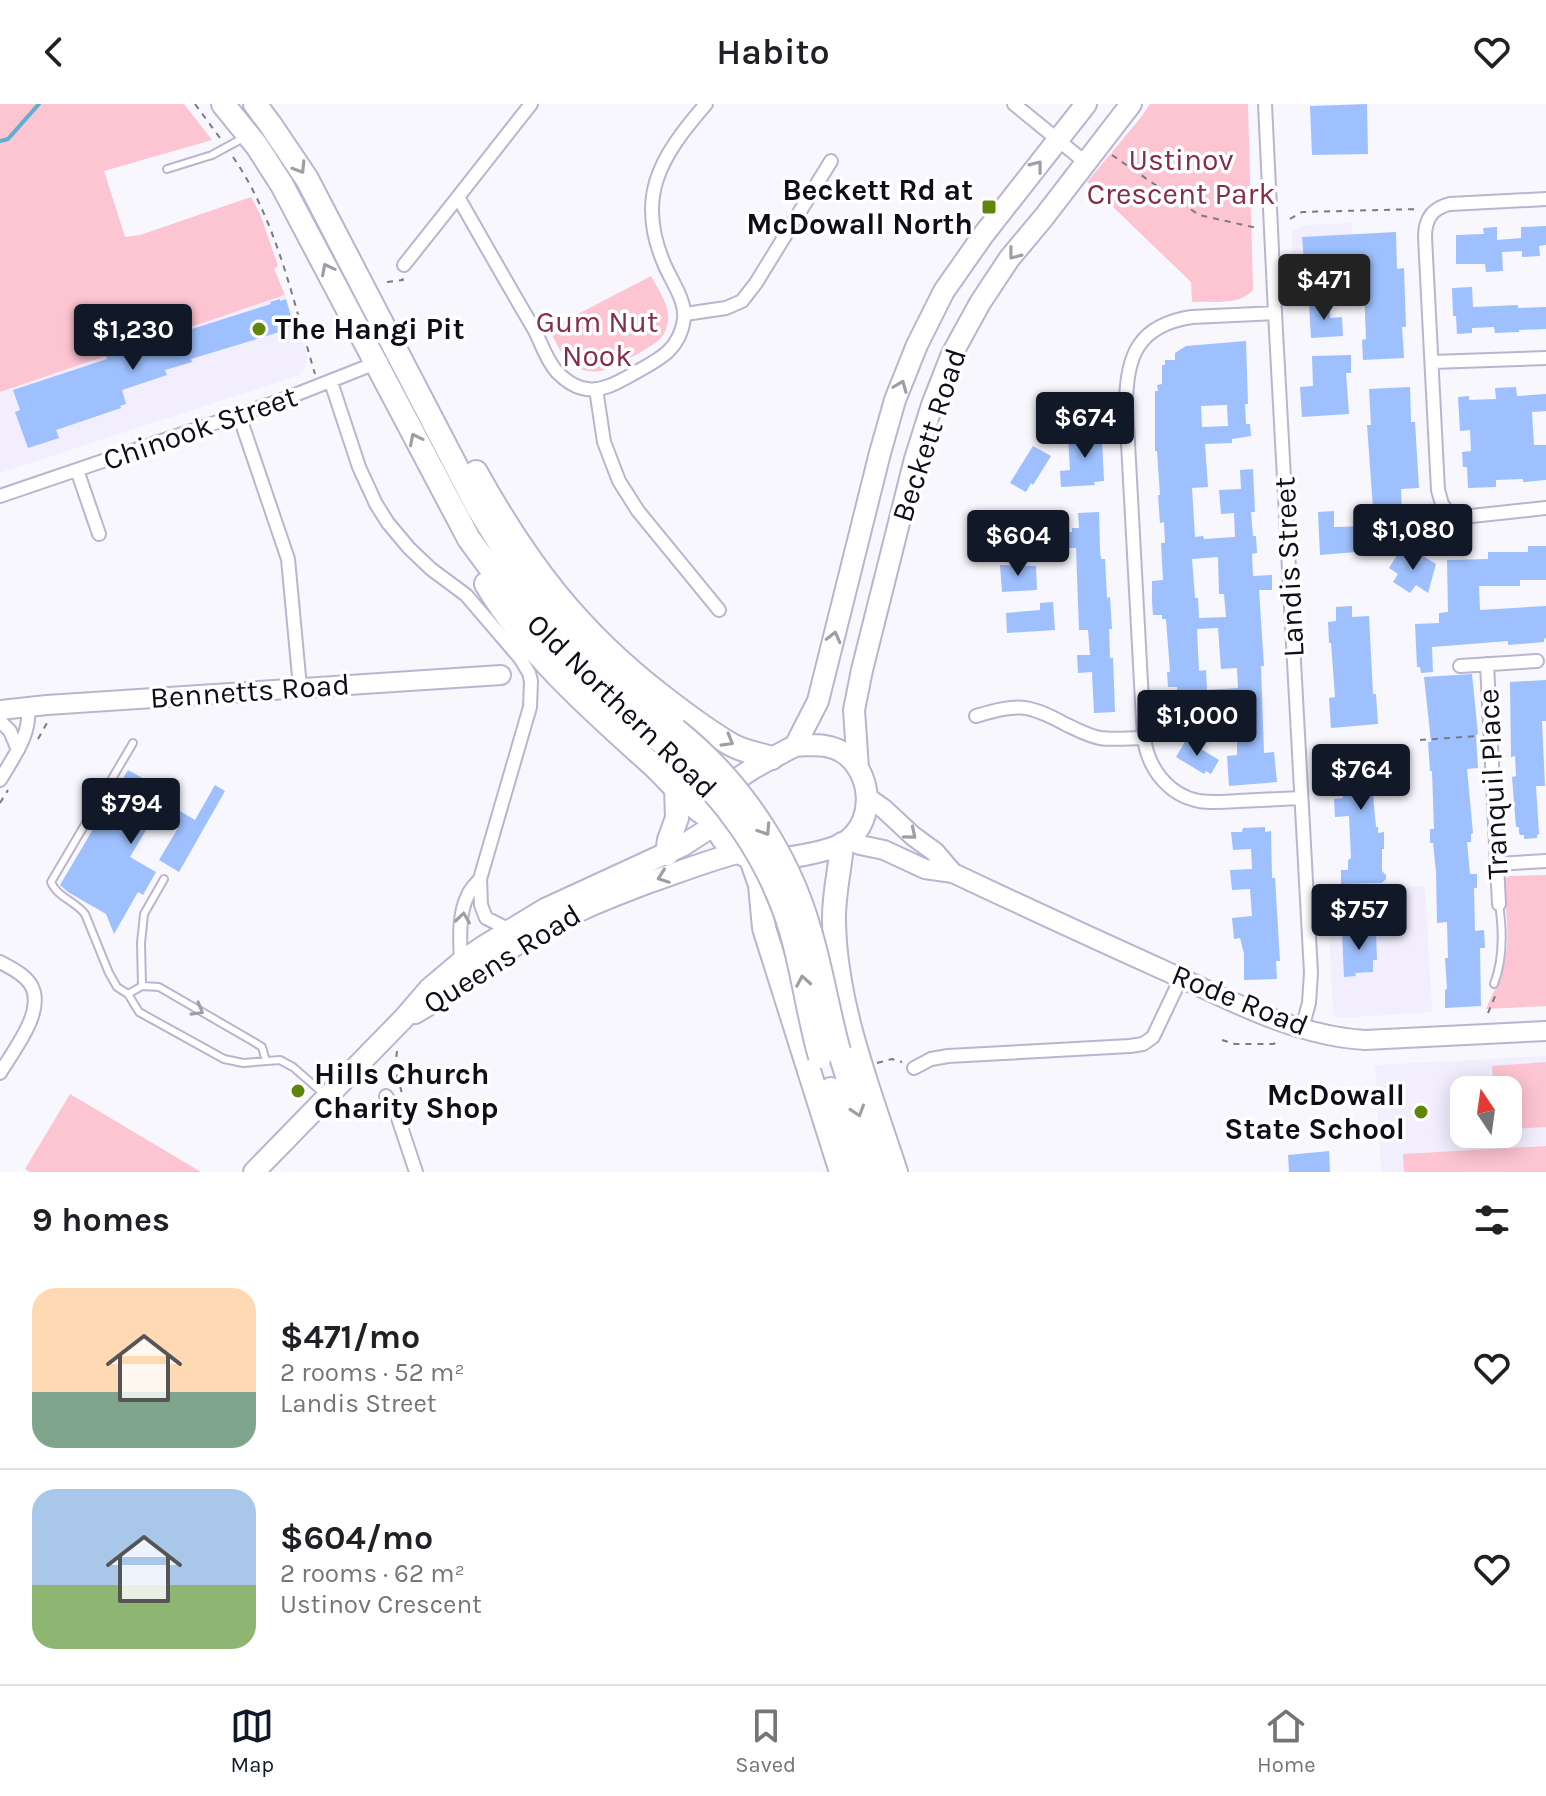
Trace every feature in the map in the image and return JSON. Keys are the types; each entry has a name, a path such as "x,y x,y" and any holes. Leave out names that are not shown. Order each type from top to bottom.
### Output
{"highway":[{"name":"Old Northern Road","path":"223,104 249,135 282,185 469,539 525,615 599,692 670,737"},
{"name":"Old Northern Road","path":"255,104 307,179 496,539 540,602 670,737 688,764 723,803 756,852 772,881 830,1054 878,1172"},
{"path":"438,430 462,449 529,560 600,644 696,722 733,745 772,758"},
{"path":"451,508 457,538 502,611 522,637 585,705 676,787 701,814 716,822"},
{"path":"667,854 677,818 676,787"},
{"path":"845,842 834,909 838,977 849,1025 896,1172"},
{"path":"744,856 760,885 764,928 841,1172"},
{"name":"Old Northern Road","path":"830,1054 857,1172"}],"main road":[{"name":"Beckett Road","path":"795,746 818,701 880,453 895,400 917,345 944,291 984,234 1086,104"},
{"name":"Beckett Road","path":"858,768 854,710 857,691 915,459 952,354 1009,259 1131,104"},
{"name":"Bennetts Road","path":"0,710 501,675"},
{"path":"815,745 835,748 843,753 858,768 866,789 864,816 856,831 845,842 785,858 764,860 744,856 726,844 716,822 718,799 728,786 772,758 795,746 815,745"},
{"name":"Rode Road","path":"867,797 935,852 953,873"},
{"name":"Queens Road","path":"254,1172 429,989 461,962 573,895 690,842 716,822"},
{"name":"Rode Road","path":"845,842 884,850 925,869 953,873 1274,1019 1331,1036 1365,1040 1546,1031"},
{"name":"Queens Road","path":"404,1018 439,999 522,940 580,909 711,860 744,856"}],"street":[{"path":"404,265 531,104"},
{"path":"458,197 537,334 554,370 582,388 596,389 615,383 669,351 681,335 685,314 652,224 653,196 659,172 670,150 706,104"},
{"path":"1014,104 1085,162"},
{"name":"Landis Street","path":"1265,104 1311,973 1309,1003 1302,1028"},
{"path":"685,314 718,310 742,301 831,161"},
{"path":"1546,199 1450,204 1425,215 1438,490 1442,504 1448,512 1462,517 1546,508"},
{"path":"1275,313 1192,317 1169,322 1149,334 1129,363 1126,406 1144,738 1148,755 1156,771 1170,787 1188,797 1208,802 1301,798"},
{"name":"Chinook Street","path":"0,496 324,385 398,354"},
{"path":"1432,362 1546,358"},
{"path":"324,385 366,483 388,523 419,559 466,595 482,612 529,673 532,689 530,707 480,879 483,913 491,922 510,930"},
{"path":"596,389 604,442 619,481 638,511 719,610"},
{"path":"239,415 288,559 300,687"},
{"path":"77,470 99,534"},
{"path":"1438,523 1448,512"},
{"path":"1460,666 1537,661"},
{"name":"Tranquil Place","path":"1487,664 1499,904"},
{"path":"0,780 25,738 29,724 28,707"},
{"path":"976,716 1003,708 1029,707 1100,738 1144,738"},
{"path":"0,721 10,731 18,750"},
{"path":"1497,864 1546,861"},
{"path":"461,962 464,911 468,895 480,879"},
{"path":"0,962 20,973 32,986 35,1003 32,1018 0,1073"},
{"path":"914,1068 931,1059 948,1056 1143,1044 1153,1037 1181,978"},
{"path":"386,1096 400,1123 416,1172"}],"lane":[{"path":"167,169 212,155 249,135"},
{"path":"133,743 51,882 57,892 85,914 109,973 139,1012 224,1059 243,1063 280,1060 293,1067 327,1097"},
{"path":"142,986 144,914 164,879"},
{"path":"1494,984 1502,940 1499,904"},
{"path":"128,994 142,986 159,987 262,1047 266,1061"}],"path":[{"path":"195,104 226,147"},
{"path":"1107,152 1199,215 1262,229"},
{"path":"232,156 245,173 261,207 324,385"},
{"path":"1290,219 1302,212 1425,215"},
{"path":"1420,740 1490,735"},
{"path":"1222,1040 1235,1044 1278,1042"},
{"path":"397,1051 395,1068 405,1104"},
{"path":"875,1064 892,1059 914,1068"}],"shaded area":[{"path":"1352,223 1356,298 1295,301 1293,231 1304,225"},
{"path":"285,295 306,350 305,367 299,375 0,473 0,392"},
{"path":"1425,886 1432,1012 1335,1016 1327,891"},
{"name":"McDowall State School","path":"1546,1056 1546,1172 1381,1172 1375,1065"}],"green space":[{"path":"0,104 184,104 212,140 104,171 125,237 140,235 251,197 260,214 278,266 274,269 285,295 0,392"},
{"name":"Ustinov Crescent Park","path":"1150,104 1248,104 1253,290 1241,298 1225,302 1192,302 1191,282 1087,182"},
{"name":"Gum Nut Nook","path":"651,276 668,315 661,338 605,370 586,371 571,364 549,329"},
{"path":"1546,875 1546,1006 1486,1009 1506,954 1506,878"},
{"path":"1546,1062 1546,1127 1522,1128 1522,1076 1493,1076 1492,1066"},
{"path":"70,1094 201,1172 30,1172 25,1169"},
{"path":"1546,1146 1546,1172 1404,1172 1403,1154"}],"building":[{"path":"1367,104 1368,154 1312,155 1310,106"},
{"path":"1546,226 1546,245 1539,246 1540,256 1522,257 1522,251 1502,252 1503,271 1486,272 1485,264 1456,264 1456,235 1484,234 1483,228 1497,227 1497,240 1521,238 1521,227"},
{"path":"1396,232 1397,269 1404,268 1404,358 1363,360 1362,340 1366,339 1363,263 1341,265 1341,271 1305,273 1302,237"},
{"path":"1472,287 1473,307 1546,307 1546,329 1495,333 1494,327 1472,328 1472,333 1457,334 1452,288"},
{"path":"286,299 292,320 286,330 165,370 167,375 122,390 126,404 121,408 56,430 59,438 28,448 15,412 20,410 13,390"},
{"path":"1330,302 1330,318 1342,317 1343,336 1311,338 1309,304"},
{"path":"1246,341 1246,424 1250,424 1251,436 1232,439 1232,443 1205,444 1208,487 1192,488 1195,537 1235,537 1234,513 1221,514 1219,490 1241,489 1240,470 1253,469 1255,512 1251,512 1257,553 1252,554 1253,576 1272,575 1272,590 1259,590 1264,666 1261,666 1264,753 1274,752 1277,782 1229,786 1227,756 1237,755 1237,706 1209,707 1210,734 1172,736 1171,721 1178,721 1177,687 1168,687 1167,672 1170,672 1166,619 1162,619 1162,615 1153,615 1152,602 1152,581 1163,580 1161,543 1165,543 1164,522 1160,523 1155,451 1155,391 1158,391 1157,385 1162,384 1165,360 1175,360 1175,353 1186,346","holes":["1227,405 1228,426 1202,427 1201,406","1218,557 1219,594 1224,594 1226,617 1199,618 1192,559","1218,628 1221,669 1237,668 1238,688 1207,690 1206,670 1199,671 1197,629"]},
{"path":"1351,355 1351,373 1346,373 1349,414 1302,417 1300,387 1313,386 1312,356"},
{"path":"1410,387 1419,488 1401,489 1402,519 1394,519 1392,525 1393,549 1320,555 1318,512 1334,511 1334,527 1371,526 1370,508 1373,508 1367,425 1371,425 1369,389"},
{"path":"1516,387 1517,396 1546,394 1546,411 1532,412 1534,445 1546,445 1546,480 1496,480 1496,487 1468,488 1467,467 1463,467 1462,452 1471,451 1470,430 1460,431 1458,397 1469,396 1469,400 1496,399 1495,388"},
{"path":"1098,425 1104,481 1094,482 1095,485 1061,487 1060,471 1070,470 1068,438 1082,438 1081,426"},
{"path":"1033,446 1051,456 1026,492 1010,483"},
{"path":"1099,512 1101,559 1105,559 1107,598 1110,597 1110,658 1113,658 1115,712 1094,713 1092,672 1078,673 1077,655 1090,655 1088,630 1079,630 1076,548 1043,549 1042,545 1002,547 1001,525 1039,523 1044,534 1072,532 1072,528 1079,528 1078,513"},
{"path":"1528,546 1546,546 1546,580 1520,580 1520,586 1479,586 1480,610 1546,606 1544,642 1508,645 1508,641 1432,647 1433,672 1421,673 1420,667 1417,667 1415,624 1439,623 1439,613 1448,612 1447,560 1488,559 1488,552 1528,552"},
{"path":"1415,551 1436,564 1428,593 1416,585 1410,593 1393,582 1398,574 1389,568 1399,552 1410,559"},
{"path":"1000,565 1036,566 1037,590 1002,592"},
{"path":"1053,602 1055,630 1007,633 1006,613 1040,610 1040,603"},
{"path":"1352,606 1352,617 1369,616 1373,694 1376,694 1378,724 1331,728 1329,698 1335,697 1328,622 1336,621 1336,607"},
{"path":"1472,674 1478,768 1467,769 1473,833 1471,842 1467,842 1470,874 1477,874 1477,888 1474,888 1475,931 1484,930 1485,948 1480,948 1481,1006 1445,1008 1447,922 1437,923 1436,872 1433,843 1430,843 1430,829 1434,829 1428,742 1431,742 1424,677"},
{"path":"1546,680 1546,721 1542,721 1545,786 1536,786 1539,834 1537,838 1524,839 1519,827 1516,827 1510,682"},
{"path":"1186,740 1219,760 1211,774 1206,771 1204,774 1176,757"},
{"path":"1384,746 1385,772 1371,773 1376,827 1378,833 1384,832 1382,871 1386,879 1382,883 1341,884 1341,870 1348,870 1348,860 1351,858 1349,816 1335,817 1334,799 1343,798 1341,774 1335,775 1334,749"},
{"path":"128,770 169,790 163,801 195,820 215,785 225,791 179,872 159,860 178,828 155,815 130,857 156,872 143,895 138,892 114,934 106,914 60,885"},
{"path":"1265,827 1265,832 1271,831 1280,961 1276,961 1277,979 1244,980 1244,954 1240,938 1234,939 1232,918 1252,916 1250,889 1232,890 1230,870 1252,869 1251,849 1233,850 1231,832"},
{"path":"1376,931 1377,960 1373,960 1373,972 1344,977 1342,933"},
{"path":"1329,1151 1330,1172 1289,1172 1288,1155"}],"waterway":[{"path":"0,141 8,139 39,104"}],"place":[{"name":"Beckett Rd at McDowall North","path":"989,207"},
{"name":"The Hangi Pit","path":"259,329"},
{"name":"Hills Church Charity Shop","path":"298,1091"},
{"name":"McDowall State School","path":"1421,1112"}]}
